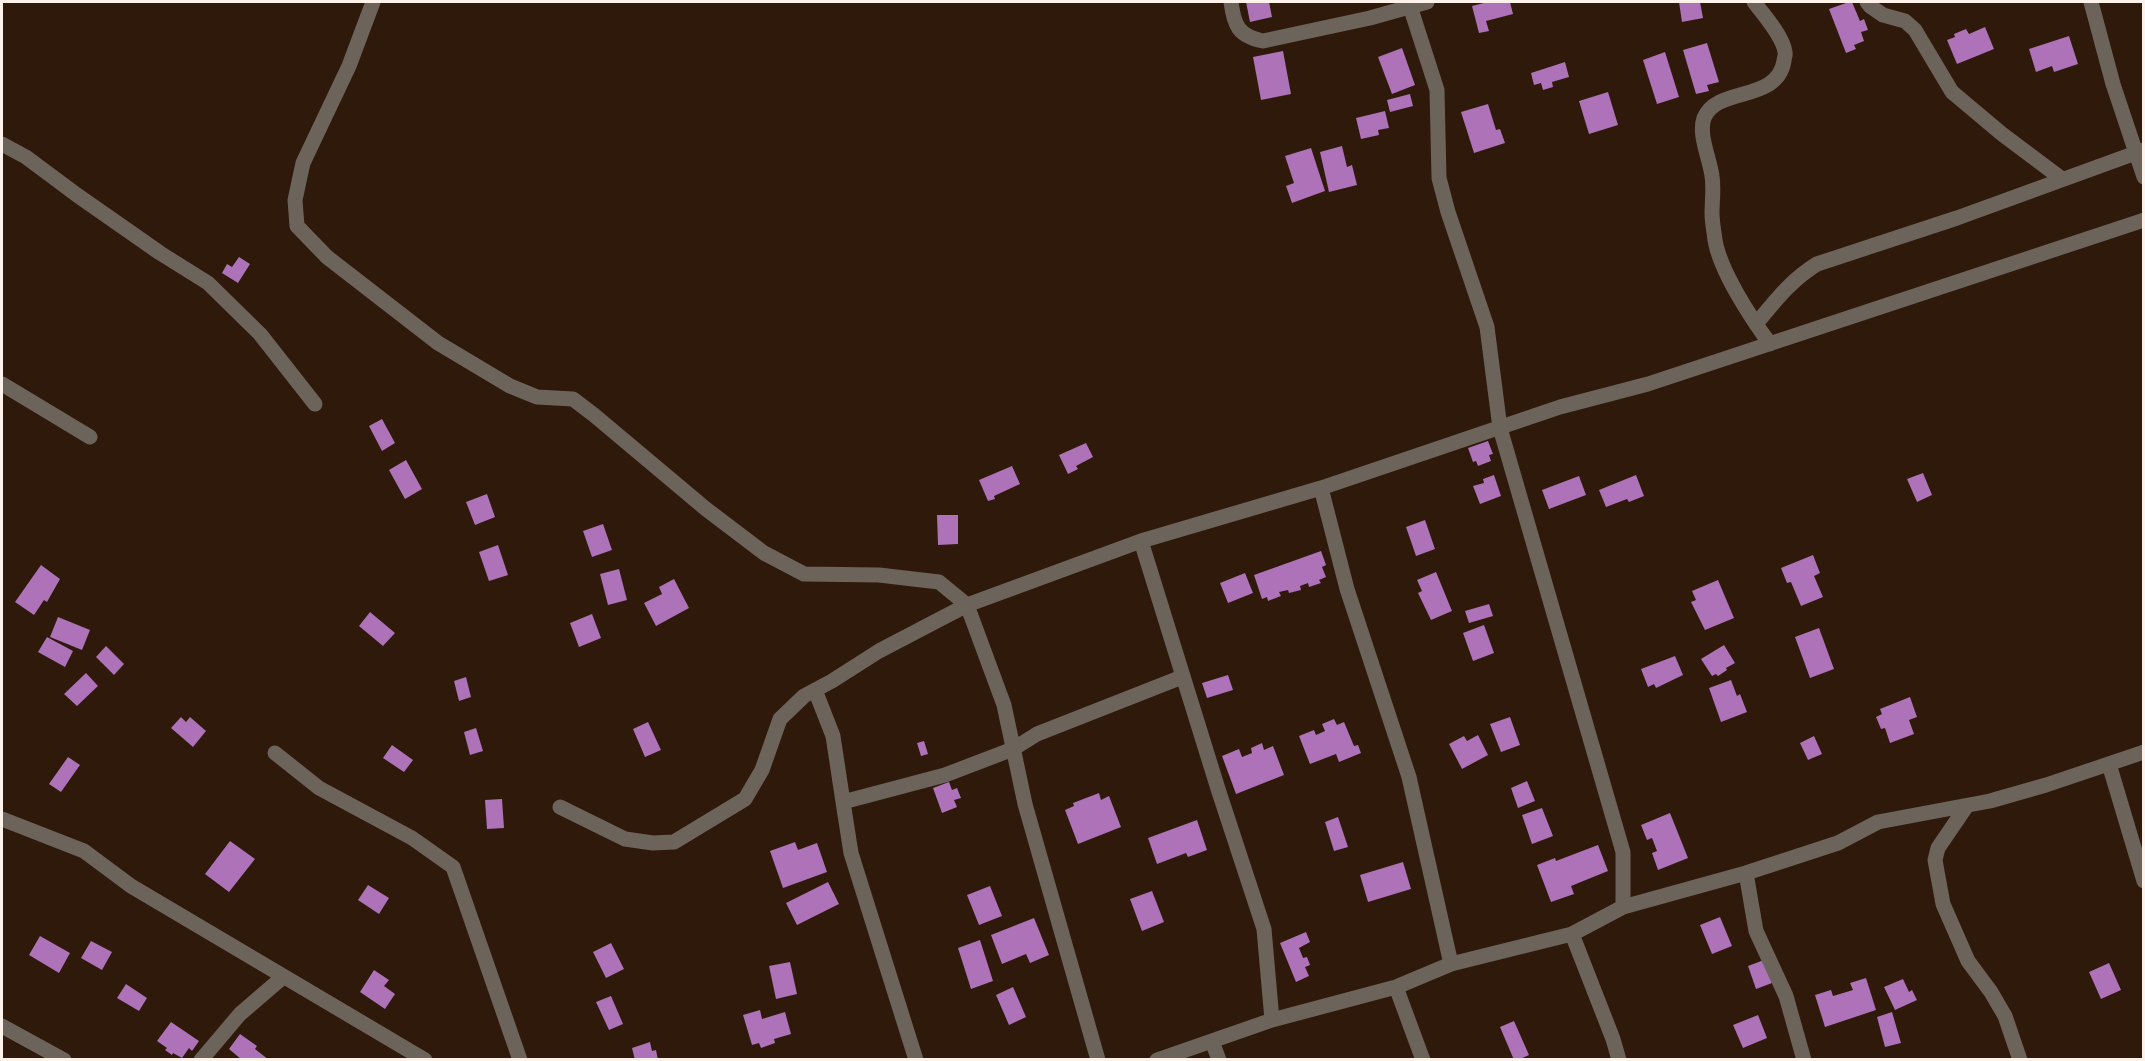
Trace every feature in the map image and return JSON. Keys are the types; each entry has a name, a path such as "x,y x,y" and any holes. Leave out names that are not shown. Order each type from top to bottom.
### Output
{"street":[{"path":"373,2 349,66 303,163 295,200 297,226 327,257 438,343 510,386 537,398 573,399 764,553 804,574 879,575 939,582 967,605 1004,705 1025,804 1098,1059"},
{"path":"1231,2 1234,21 1240,31 1251,38 1263,41 1370,18 1427,2"},
{"path":"1754,2 1776,32 1785,51 1782,70 1771,83 1753,92 1725,100 1712,108 1705,117 1702,129 1713,178 1712,215 1716,243 1726,271 1770,344"},
{"path":"1867,2 1883,15 1905,21 1915,30 1952,92 2002,134 2062,178"},
{"path":"2091,2 2113,84 2140,151 2144,177"},
{"path":"1410,6 1437,90 1439,178 1448,212 1487,327 1500,428 1623,852 1623,907"},
{"path":"2,144 26,157 152,248 208,284 260,334 315,404"},
{"path":"1756,324 1779,295 1799,275 1818,264 1957,218 2140,151"},
{"path":"560,807 625,839 653,843 674,842 745,799 762,770 780,719 804,696 879,651 967,605 1141,540 1321,488 1560,407 1648,384 2144,220"},
{"path":"2,384 90,437"},
{"path":"1321,488 1347,589 1409,777 1451,964"},
{"path":"1141,540 1182,677 1264,928 1272,1020"},
{"path":"843,802 945,775 1013,749 1037,734 1182,677"},
{"path":"815,690 833,736 851,853 916,1059"},
{"path":"1157,1059 1272,1020 1396,987 1451,964 1572,934 1623,907 1746,873 1838,843 1878,822 1966,807 2046,785 2144,752"},
{"path":"275,753 319,788 412,838 453,867 520,1059"},
{"path":"2109,764 2144,881"},
{"path":"1966,807 1938,848 1935,860 1943,904 1968,961 2005,1016 2020,1059"},
{"path":"2,819 84,851 131,886 425,1059"},
{"path":"1746,873 1756,931 1786,996 1804,1059"},
{"path":"1572,934 1614,1039 1619,1059"},
{"path":"201,1059 240,1014 283,977"},
{"path":"1396,987 1423,1059"},
{"path":"2,1026 64,1059"},
{"path":"1212,1041 1219,1059"}],"building":[{"path":"1246,2 1269,2 1272,17 1250,22"},
{"path":"1488,2 1510,2 1513,14 1486,21 1489,31 1479,33 1472,6"},
{"path":"1679,2 1700,2 1703,18 1682,22"},
{"path":"1852,2 1860,21 1864,19 1868,30 1861,32 1864,41 1854,45 1856,49 1846,53 1829,9"},
{"path":"1985,27 1994,49 1957,64 1947,40 1966,29 1969,34"},
{"path":"2069,36 2078,64 2054,72 2052,66 2036,72 2029,49"},
{"path":"1707,43 1719,82 1707,85 1709,91 1696,94 1683,50"},
{"path":"1402,48 1415,85 1392,94 1378,57"},
{"path":"1283,51 1291,94 1261,100 1253,57"},
{"path":"1665,52 1679,97 1657,104 1643,60"},
{"path":"1565,62 1569,77 1552,82 1553,87 1543,90 1541,83 1534,85 1531,73"},
{"path":"1608,92 1618,125 1589,134 1579,101"},
{"path":"1410,94 1413,106 1390,112 1387,100"},
{"path":"1488,104 1496,130 1500,129 1505,143 1474,153 1461,112"},
{"path":"1385,111 1389,128 1378,130 1379,135 1361,139 1356,118"},
{"path":"1342,146 1347,167 1352,165 1357,185 1329,192 1320,152"},
{"path":"1311,148 1325,191 1292,203 1286,186 1294,183 1285,156"},
{"path":"239,257 250,264 238,283 222,273 227,264 232,267"},
{"path":"382,419 395,443 382,451 369,426"},
{"path":"1488,441 1493,454 1489,455 1491,461 1478,466 1476,461 1473,462 1468,448"},
{"path":"1086,443 1093,457 1076,466 1078,469 1068,474 1059,455"},
{"path":"406,460 422,489 405,499 389,470"},
{"path":"1012,466 1020,484 988,501 979,480"},
{"path":"1923,473 1932,495 1917,502 1907,479"},
{"path":"1494,475 1501,496 1480,504 1473,486 1484,483 1483,479"},
{"path":"1636,475 1644,496 1629,502 1627,499 1606,507 1599,490"},
{"path":"1579,476 1586,495 1549,509 1542,490"},
{"path":"487,494 495,517 475,525 466,502"},
{"path":"937,515 958,515 958,544 938,545"},
{"path":"1425,520 1435,549 1416,556 1406,527"},
{"path":"603,524 612,550 592,557 583,531"},
{"path":"498,545 508,575 489,581 479,552"},
{"path":"1321,551 1326,565 1322,567 1326,577 1319,580 1321,583 1309,587 1308,583 1300,586 1301,590 1289,593 1288,590 1279,592 1281,596 1268,601 1267,597 1262,599 1254,575"},
{"path":"1813,555 1820,573 1814,576 1823,597 1801,606 1791,582 1787,583 1781,568"},
{"path":"41,565 60,579 47,602 44,600 34,615 15,602"},
{"path":"619,569 627,600 608,605 600,574"},
{"path":"1436,572 1452,611 1431,620 1418,593 1422,591 1417,580"},
{"path":"1245,573 1253,593 1228,603 1220,583"},
{"path":"674,579 689,608 656,626 644,603 662,594 659,587"},
{"path":"1718,580 1734,618 1705,630 1691,602 1696,600 1692,591"},
{"path":"1489,604 1493,616 1469,623 1465,611"},
{"path":"370,612 395,633 383,646 359,626"},
{"path":"592,614 601,638 579,647 570,623"},
{"path":"58,617 90,630 82,650 50,637"},
{"path":"1484,625 1494,653 1473,661 1463,633"},
{"path":"1819,628 1834,669 1810,678 1795,637"},
{"path":"47,637 73,651 65,667 38,652"},
{"path":"1724,645 1735,663 1718,676 1716,674 1712,676 1701,659"},
{"path":"106,646 124,664 114,675 96,657"},
{"path":"1675,656 1683,675 1656,688 1654,684 1648,687 1641,669"},
{"path":"86,673 98,686 77,706 64,694"},
{"path":"1228,675 1233,690 1207,698 1202,683"},
{"path":"466,677 471,697 459,701 454,681"},
{"path":"1731,680 1747,712 1721,722 1709,688"},
{"path":"1910,697 1917,717 1909,720 1914,734 1890,743 1885,728 1881,729 1876,717 1882,714 1880,709"},
{"path":"181,717 186,722 190,717 206,731 193,747 171,728"},
{"path":"1510,717 1520,745 1501,752 1490,724"},
{"path":"1334,719 1337,725 1344,722 1354,746 1358,745 1361,753 1339,762 1336,754 1310,764 1299,736 1314,730 1316,735 1325,731 1322,724"},
{"path":"648,722 661,750 645,757 633,729"},
{"path":"476,728 483,751 470,755 464,732"},
{"path":"1478,735 1488,755 1462,769 1449,744 1464,736 1467,741"},
{"path":"1814,736 1822,754 1808,760 1800,743"},
{"path":"924,741 928,754 921,756 917,743"},
{"path":"1262,743 1264,750 1273,746 1284,775 1236,794 1222,756 1239,749 1242,757 1252,753 1251,748"},
{"path":"392,745 413,760 404,772 383,758"},
{"path":"68,757 80,765 61,792 49,784"},
{"path":"1527,781 1535,801 1518,808 1511,788"},
{"path":"949,782 952,790 957,788 961,798 954,800 957,807 942,813 933,788"},
{"path":"1099,793 1101,800 1109,796 1121,827 1078,844 1065,810 1074,806 1073,803"},
{"path":"502,799 504,828 487,829 485,800"},
{"path":"1542,808 1553,836 1532,844 1522,815"},
{"path":"1670,813 1688,858 1658,870 1652,853 1657,851 1652,838 1647,840 1641,825"},
{"path":"1338,817 1348,847 1334,851 1325,822"},
{"path":"1197,820 1207,850 1188,857 1186,853 1157,864 1148,838"},
{"path":"230,841 255,859 229,892 205,874"},
{"path":"795,842 798,850 817,843 827,872 783,888 770,851"},
{"path":"1598,845 1608,871 1571,886 1574,894 1551,902 1537,865 1555,858 1556,861"},
{"path":"1403,862 1411,889 1368,902 1360,875"},
{"path":"828,882 839,904 797,925 786,903"},
{"path":"368,885 389,898 379,914 358,900"},
{"path":"990,886 1002,916 979,925 967,895"},
{"path":"1152,891 1164,922 1142,931 1130,899"},
{"path":"1720,917 1732,946 1712,954 1700,925"},
{"path":"1034,918 1049,955 1030,963 1026,954 1002,964 991,935"},
{"path":"1306,932 1310,942 1299,948 1303,958 1307,957 1310,965 1305,967 1309,976 1296,982 1280,943"},
{"path":"40,936 70,953 59,973 29,955"},
{"path":"980,940 993,981 971,989 958,948"},
{"path":"91,941 112,952 102,970 81,958"},
{"path":"611,943 624,969 606,978 593,952"},
{"path":"1764,960 1772,983 1756,989 1748,966"},
{"path":"790,962 797,994 776,999 769,966"},
{"path":"2109,963 2121,990 2101,999 2089,972"},
{"path":"374,970 389,980 384,986 395,994 385,1009 360,992"},
{"path":"1866,978 1876,1010 1825,1027 1815,995 1831,990 1833,996 1853,990 1850,983"},
{"path":"1903,979 1909,992 1912,990 1917,1000 1895,1010 1884,987"},
{"path":"126,984 147,998 139,1011 117,998"},
{"path":"1013,987 1026,1017 1009,1025 996,995"},
{"path":"611,996 623,1024 609,1030 596,1002"},
{"path":"760,1010 762,1019 785,1012 791,1034 774,1039 775,1043 761,1048 759,1043 752,1045 743,1015"},
{"path":"1892,1012 1901,1043 1885,1047 1877,1017"},
{"path":"1758,1015 1767,1038 1743,1048 1733,1025"},
{"path":"1514,1021 1529,1055 1518,1060 1514,1060 1500,1027"},
{"path":"171,1022 199,1041 192,1051 189,1048 182,1058 173,1053 172,1055 157,1041"},
{"path":"240,1034 257,1046 255,1049 269,1060 242,1060 229,1049"},
{"path":"650,1042 652,1051 656,1050 658,1060 635,1060 632,1048"}]}
